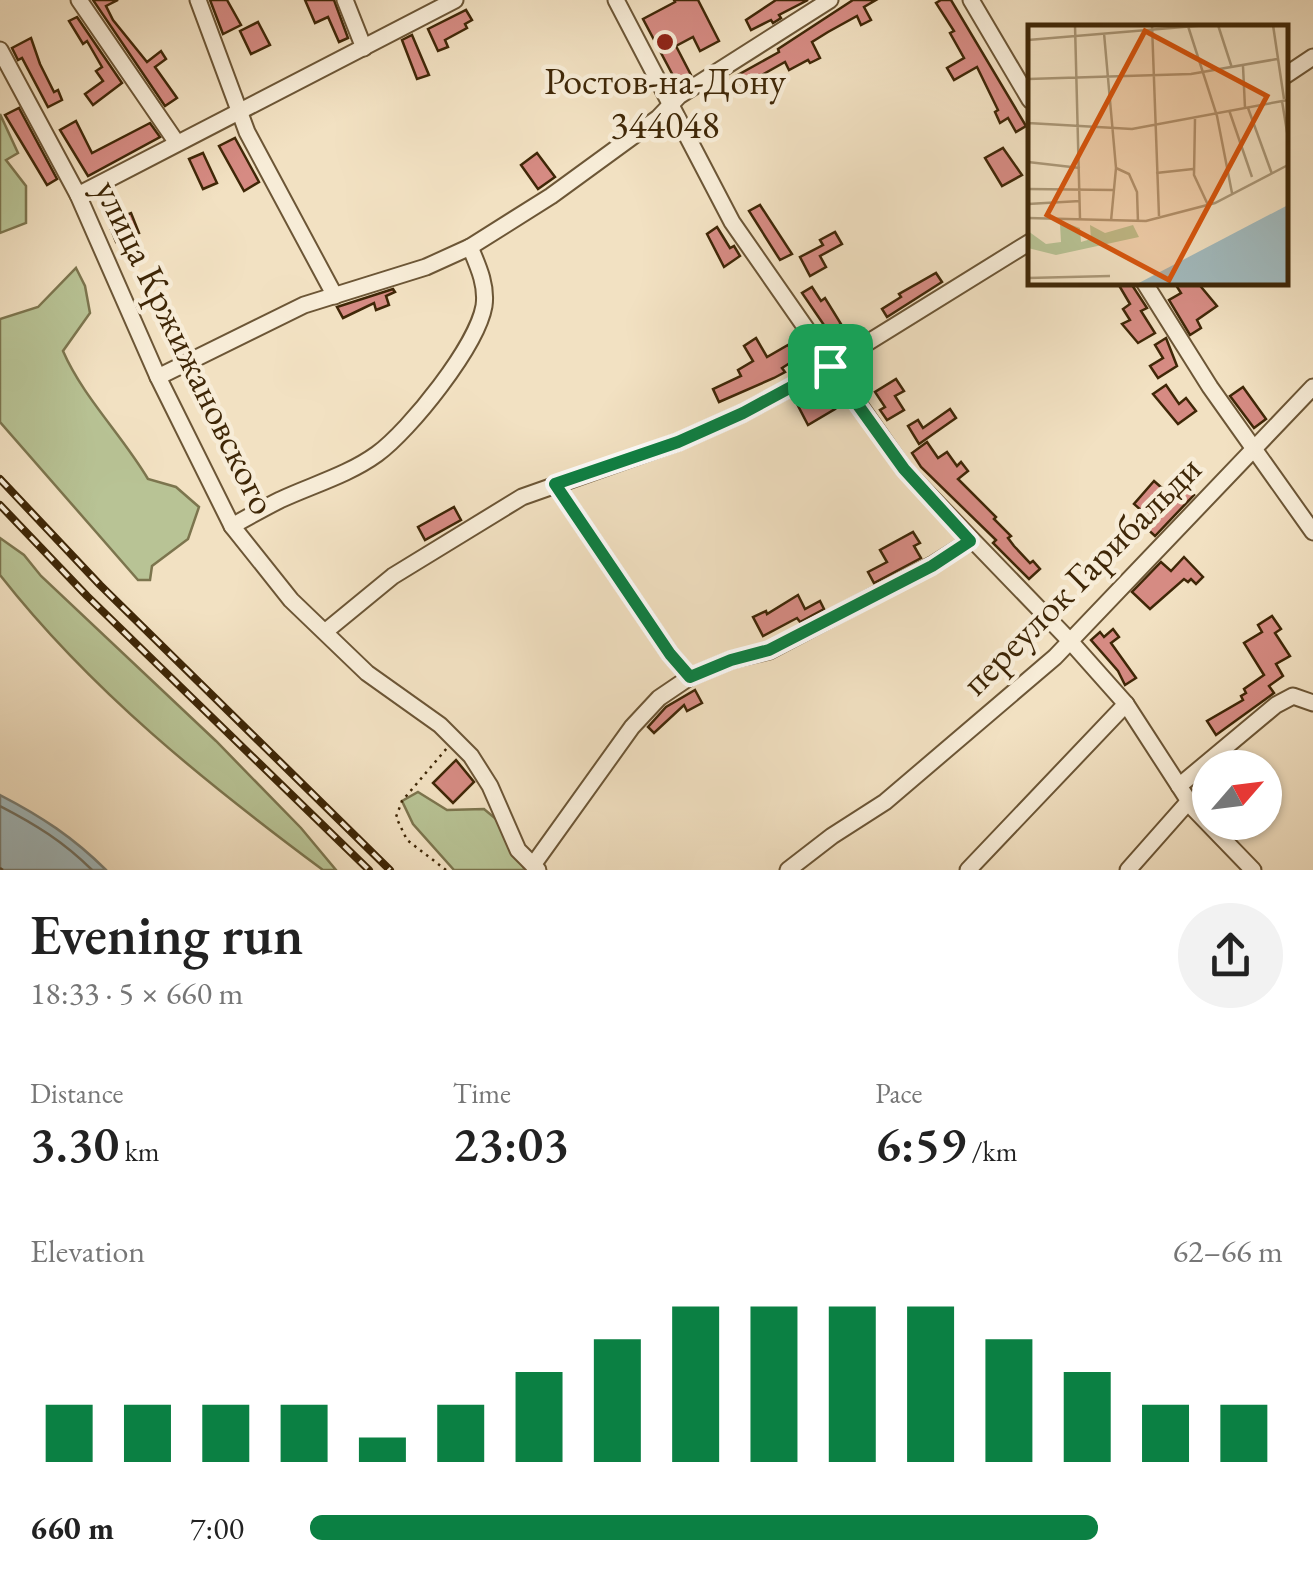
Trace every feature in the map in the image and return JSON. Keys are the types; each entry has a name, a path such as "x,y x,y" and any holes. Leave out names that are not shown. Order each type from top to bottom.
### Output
{"street":[{"path":"78,0 177,143"},
{"path":"198,0 247,132 334,296"},
{"path":"344,0 364,48"},
{"path":"78,195 455,0"},
{"path":"616,0 732,222 904,469 1070,640 1126,704 1189,801 1253,870"},
{"path":"158,378 304,306 426,267 470,247 551,196 670,108 679,96 830,0"},
{"path":"971,0 1028,97"},
{"name":"улица Кржижановского","path":"0,50 78,195 158,378 232,526 272,579 367,673 471,756 490,786 518,850 535,868"},
{"path":"1288,74 1313,56"},
{"path":"326,631 393,576 522,497 678,442 743,413 830,366 1028,243"},
{"path":"232,526 350,470 378,454 398,434 456,364 474,334 484,308 484,287 470,247"},
{"path":"1146,285 1252,449 1313,532"},
{"name":"переулок Гарибальди","path":"788,870 885,802 1055,657 1313,387"},
{"path":"555,484 670,654 690,677"},
{"path":"535,868 632,726 660,698 690,677 769,650 932,566 970,541"},
{"path":"1179,786 1276,705 1294,696 1313,704"},
{"path":"968,870 1126,704"},
{"path":"1128,870 1189,801"}],"path":[{"path":"446,870 407,840 396,817 402,802 454,739"}],"green space":[{"path":"0,114 18,153 6,160 26,186 26,223 0,233"},
{"path":"76,268 85,286 90,313 63,351 71,368 148,479 176,487 199,507 188,539 152,566 150,580 138,580 0,422 0,319 38,307"},
{"path":"0,538 24,555 41,576 216,741 336,870 323,870 193,769 72,658 0,575"},
{"path":"418,792 447,810 484,809 496,819 525,870 454,870 413,824 402,801"}],"water":[{"path":"0,795 56,828 106,870 0,870"}],"building":[{"path":"93,0 118,0 106,6 113,20 147,62 161,51 166,59 155,67 177,98 165,106"},
{"path":"210,0 227,0 241,25 223,34"},
{"path":"305,0 334,0 348,38 339,42 328,17 315,23"},
{"path":"674,0 698,0 719,41 700,51 693,37 676,46 691,75 677,83 643,19"},
{"path":"776,0 808,0 779,15 781,18 773,23 771,20 751,30 746,20"},
{"path":"853,0 876,0 864,7 871,20 861,25 857,16 828,32 812,42 820,58 789,70 785,62 751,81 755,88 746,93 736,76 779,52 778,49"},
{"path":"951,0 1026,126 1016,132 1008,118 1000,123 995,112 998,110 977,67 954,80 947,68 964,58 950,33 954,31 936,3"},
{"path":"466,10 472,20 465,24 467,28 445,40 448,47 438,51 428,29"},
{"path":"77,17 122,83 93,105 85,94 103,81 96,71 102,67 69,21"},
{"path":"258,22 270,45 251,54 240,31"},
{"path":"412,35 429,75 417,79 402,40"},
{"path":"31,38 54,92 58,90 62,100 48,107 22,58 18,60 12,48"},
{"path":"19,108 57,179 47,185 5,115"},
{"path":"76,121 92,153 150,123 160,137 88,176 60,130"},
{"path":"235,138 259,182 244,191 219,146"},
{"path":"1003,148 1022,175 1002,186 985,158"},
{"path":"203,153 217,183 203,189 189,159"},
{"path":"537,153 555,177 538,189 521,165"},
{"path":"760,205 792,254 780,260 749,211"},
{"path":"131,213 139,233 116,242 108,222"},
{"path":"717,227 740,256 724,267 707,234"},
{"path":"835,232 842,244 820,256 826,267 810,276 800,257 823,245 820,240"},
{"path":"936,273 942,282 887,317 882,309 901,297 899,294"},
{"path":"1119,285 1132,285 1147,308 1141,311 1155,333 1138,343 1122,324 1130,320 1123,309 1130,304"},
{"path":"1176,285 1200,285 1217,306 1197,320 1201,328 1190,335 1169,300 1181,293"},
{"path":"812,287 821,301 825,298 849,341 839,347 802,293"},
{"path":"393,289 395,292 386,296 389,305 376,310 374,303 343,318 337,307"},
{"path":"756,338 767,357 788,345 796,359 782,368 785,372 719,402 713,389 741,376 738,370 753,361 744,346"},
{"path":"1166,338 1177,366 1158,378 1150,366 1163,358 1155,345"},
{"path":"896,379 904,391 895,396 904,410 887,420 880,410 885,407 875,392"},
{"path":"1166,385 1179,404 1186,398 1196,411 1178,424 1153,394"},
{"path":"1243,387 1266,419 1254,428 1230,396"},
{"path":"813,388 820,399 827,396 835,409 808,425 794,398"},
{"path":"950,409 956,418 919,444 908,426 918,420 923,428"},
{"path":"927,442 938,458 947,452 957,466 961,462 968,471 958,479 996,517 1014,546 1040,569 1029,579 993,543 996,540 921,467 912,453"},
{"path":"1154,481 1171,496 1182,484 1194,495 1155,536 1143,525 1150,518 1134,504"},
{"path":"454,507 461,520 425,540 418,527"},
{"path":"913,532 920,543 914,546 921,558 874,583 868,572 887,562 880,550"},
{"path":"1184,557 1203,577 1196,584 1184,579 1150,609 1132,592 1161,562 1171,571"},
{"path":"798,595 805,609 820,601 824,609 763,636 753,617 766,611 767,614"},
{"path":"1272,616 1281,629 1275,633 1290,656 1276,664 1283,676 1269,686 1274,693 1216,735 1207,721 1243,700 1244,689 1264,675 1244,643 1262,632 1258,625"},
{"path":"1113,629 1119,637 1111,643 1136,678 1125,685 1091,640 1100,632 1104,637"},
{"path":"695,690 702,703 687,711 684,705 654,733 648,727 666,707"},
{"path":"456,760 474,782 453,803 433,783"}],"railway":[{"path":"0,479 100,585 390,870"},
{"path":"0,505 87,596 369,870"}],"place":[{"name":"Ростов-на-Дону 344048","path":"665,42"}],"route":[{"path":"830,366 904,469 970,541 932,566 769,650 690,677 670,654 555,484 678,442 743,413 830,366"}]}
